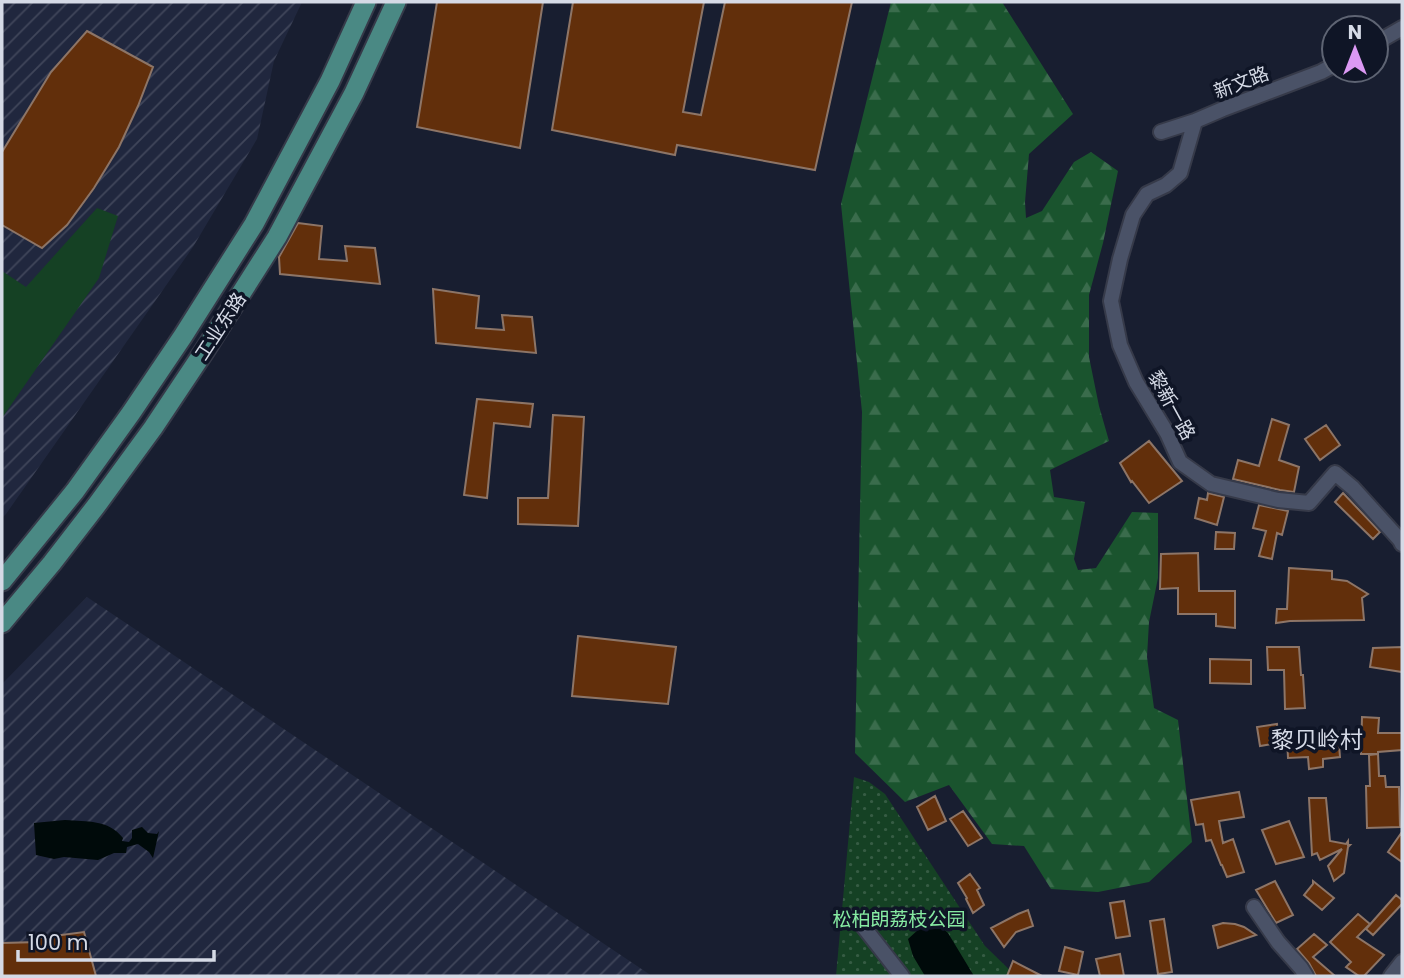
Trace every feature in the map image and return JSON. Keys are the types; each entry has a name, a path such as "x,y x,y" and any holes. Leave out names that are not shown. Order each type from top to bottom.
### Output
{"main road":[{"name":"工业东路","path":"2,581 75,491 131,413 254,224 330,81 366,2"},
{"name":"工业东路","path":"2,623 96,506 213,339 283,225 354,93 396,2"}],"street":[{"name":"新文路","path":"1161,132 1320,72"},
{"name":"黎新一路","path":"1195,121 1180,173 1166,186 1147,194 1133,215 1120,259 1111,301 1120,345 1136,382 1167,433 1180,462 1211,484 1278,500 1309,503 1335,472 1353,488 1402,544"},
{"path":"1254,907 1306,976"},
{"path":"855,916 902,976"},
{"path":"1391,976 1402,962"}],"shaded area":[{"path":"2,2 302,2 274,61 257,139 193,247 2,518"},
{"path":"87,597 652,976 2,976 2,684"},
{"path":"65,820 104,824 117,832 123,838 122,841 129,842 132,830 142,827 148,833 157,834 159,831 153,858 138,844 127,847 126,853 114,853 98,860 64,857 54,859 36,855 34,823"},
{"path":"931,918 948,933 974,976 925,976 913,956 908,939"}],"green space":[{"path":"891,2 1002,2 1073,114 1029,154 1026,218 1042,211 1074,162 1091,152 1118,171 1089,295 1089,357 1109,441 1050,470 1054,497 1085,502 1074,559 1078,570 1096,568 1132,512 1158,513 1158,578 1149,622 1147,657 1154,708 1178,720 1192,842 1149,882 1098,892 1051,889 1024,846 992,844 949,785 905,802 855,753 862,412 841,204"},
{"path":"97,208 118,216 99,278 2,418 2,271 26,287"},
{"name":"松柏朗荔枝公园","path":"854,777 869,782 885,794 985,946 1016,976 836,976"}],"building":[{"path":"437,2 543,2 520,148 417,127"},
{"path":"573,2 704,2 683,112 701,115 725,2 852,2 815,170 677,145 675,155 552,130"},
{"path":"87,31 153,67 119,147 94,188 67,225 42,248 2,225 2,152 51,72"},
{"path":"298,223 322,226 319,259 347,261 345,246 375,248 380,284 280,274 279,257"},
{"path":"433,289 479,296 476,328 504,330 502,315 532,317 536,353 436,343"},
{"path":"477,399 533,404 530,427 494,423 487,498 464,495"},
{"path":"553,415 584,417 578,526 518,524 518,498 548,498"},
{"path":"1272,419 1289,425 1279,460 1299,467 1294,492 1233,479 1238,460 1259,466"},
{"path":"1326,425 1340,445 1320,460 1305,439"},
{"path":"1149,441 1182,481 1149,503 1131,482 1120,463"},
{"path":"1208,493 1224,497 1217,525 1195,518 1199,498 1207,500"},
{"path":"1343,493 1380,532 1373,539 1335,502"},
{"path":"1259,505 1288,511 1282,535 1277,533 1272,559 1259,556 1266,531 1253,528"},
{"path":"1216,532 1235,533 1234,549 1215,549"},
{"path":"1198,553 1199,591 1235,591 1235,628 1216,626 1216,614 1178,614 1178,588 1160,589 1161,554"},
{"path":"1289,568 1332,571 1332,579 1347,581 1368,594 1362,598 1364,620 1276,623 1277,609 1287,609"},
{"path":"578,636 676,647 668,704 572,696"},
{"path":"1267,647 1299,647 1305,708 1285,709 1284,670 1268,670"},
{"path":"1402,647 1402,672 1370,667 1373,648"},
{"path":"1210,659 1251,660 1251,684 1210,683"},
{"path":"1362,717 1379,718 1378,733 1402,733 1402,750 1361,754"},
{"path":"1277,724 1279,743 1260,746 1257,727"},
{"path":"1308,732 1338,732 1340,757 1323,759 1323,767 1309,769 1308,757 1288,758 1287,737 1308,737"},
{"path":"1378,754 1379,776 1385,776 1386,787 1399,787 1400,827 1367,828 1366,786 1370,786 1369,755"},
{"path":"1239,792 1244,817 1219,821 1223,843 1233,839 1244,872 1227,877 1211,840 1206,841 1203,824 1196,825 1191,800"},
{"path":"935,796 946,821 928,830 917,807"},
{"path":"1309,798 1326,798 1330,841 1346,844 1348,841 1350,845 1344,873 1334,881 1328,866 1342,849 1320,860 1317,853 1312,855"},
{"path":"963,811 982,838 968,846 950,819"},
{"path":"1289,821 1304,857 1276,864 1262,830"},
{"path":"1402,832 1402,862 1388,852"},
{"path":"970,874 980,888 977,890 984,905 973,913 958,883"},
{"path":"1275,881 1293,915 1276,923 1256,890"},
{"path":"1313,881 1334,898 1322,910 1304,895"},
{"path":"1396,895 1402,900 1402,904 1373,935 1366,929"},
{"path":"1124,901 1130,936 1116,938 1110,903"},
{"path":"1028,910 1033,926 1016,932 1004,947 991,928"},
{"path":"1358,914 1370,924 1357,937 1384,955 1364,976 1359,976 1346,967 1351,962 1330,942"},
{"path":"1164,919 1172,972 1158,974 1150,921"},
{"path":"1223,923 1244,927 1256,935 1218,948 1213,926"},
{"path":"84,932 96,976 2,976 2,943 39,942 39,938"},
{"path":"1314,934 1327,945 1313,957 1335,976 1316,976 1297,949"},
{"path":"1065,947 1083,952 1078,975 1059,971"},
{"path":"1120,954 1124,976 1100,976 1096,959"},
{"path":"1013,961 1042,976 1007,976"}],"district":[{"name":"黎贝岭村","path":"1317,740"}]}
